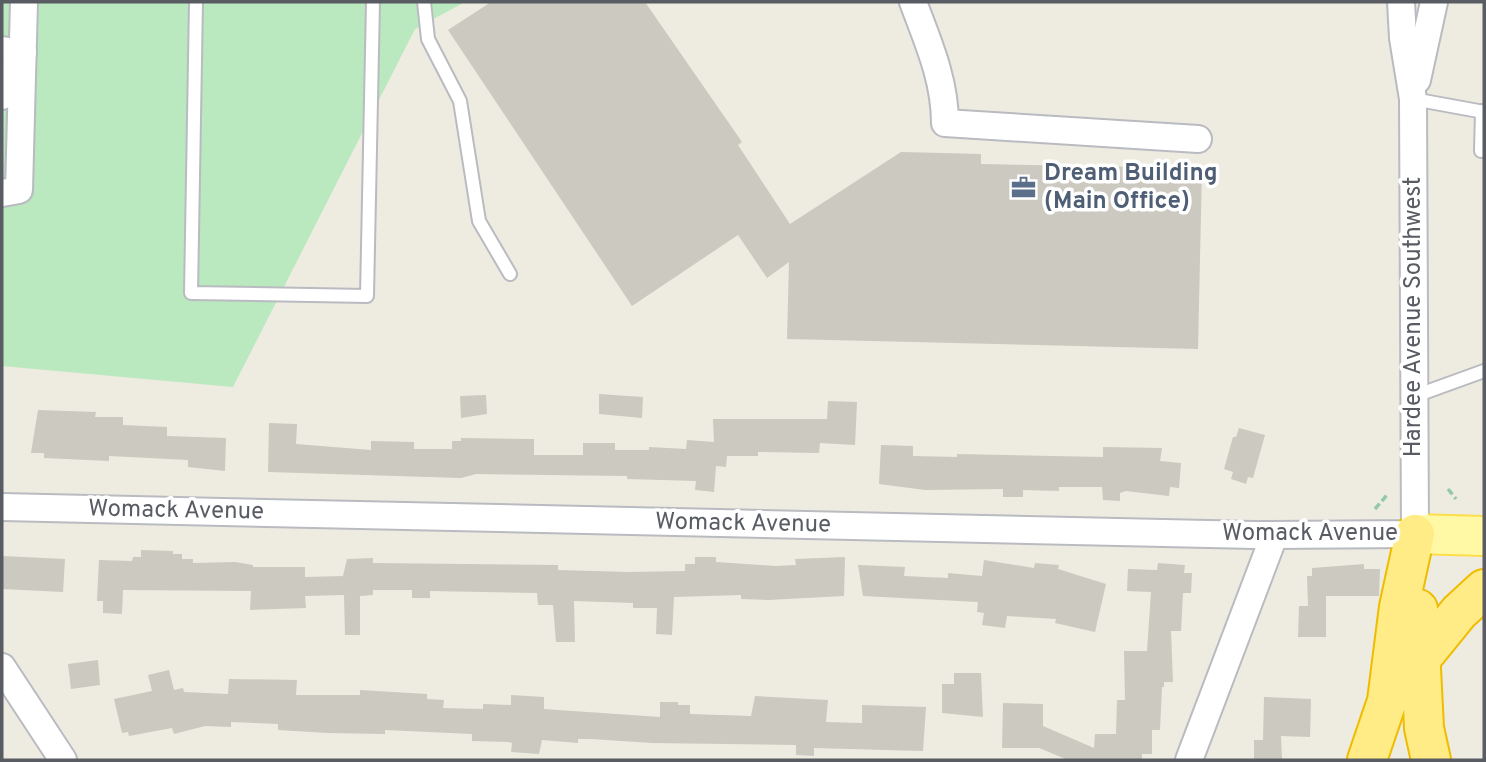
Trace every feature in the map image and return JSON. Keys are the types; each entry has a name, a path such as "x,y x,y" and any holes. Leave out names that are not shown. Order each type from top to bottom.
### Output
{"highway":[{"path":"1415,534 1424,728 1431,760"},
{"path":"1367,760 1387,701 1399,607 1415,534"},
{"path":"1420,660 1459,612 1484,589"}],"main road":[{"name":"Womack Avenue","path":"1415,534 1484,537"}],"street":[{"path":"2,96 24,2"},
{"path":"913,2 932,49 945,97 945,123 1198,139"},
{"name":"Hardee Avenue Southwest","path":"1401,2 1402,38 1413,99 1415,534"},
{"name":"Hardee Avenue Southwest","path":"1413,99 1434,2"},
{"path":"2,193 19,190 12,52"},
{"name":"Womack Avenue","path":"2,507 1274,536 1415,534"},
{"path":"1189,760 1274,536"},
{"path":"2,667 63,760"}],"lane":[{"path":"196,2 191,293 368,296 374,2"},
{"path":"425,2 428,39 460,101 479,221 510,274"},
{"path":"1413,99 1483,112 1481,151"},
{"path":"1415,396 1484,371"}],"path":[{"path":"1448,489 1456,499"},
{"path":"1375,509 1387,495"}],"green space":[{"path":"2,2 465,2 415,29 233,387 2,366"}],"building":[{"name":"Dream Building (Main Office)","path":"491,2 645,2 742,142 738,145 790,224 901,152 981,154 981,164 1202,168 1198,349 787,339 789,262 767,278 738,235 632,306 448,30"},
{"path":"599,394 643,397 642,418 599,414"},
{"path":"486,395 487,414 461,418 460,396"},
{"path":"828,401 857,402 855,445 820,443 819,453 758,452 758,456 727,456 726,467 716,466 714,492 695,490 696,481 627,479 627,476 476,474 461,478 268,472 269,423 297,424 296,444 371,450 371,441 414,442 414,449 452,449 452,441 461,441 461,438 534,439 534,455 583,455 583,443 615,443 615,450 649,450 649,447 686,449 687,440 714,442 713,419 827,419"},
{"path":"38,410 96,412 95,417 123,417 123,425 167,427 167,436 226,438 225,471 188,467 188,460 109,456 109,461 44,458 44,453 31,453"},
{"path":"1239,428 1265,435 1253,478 1248,477 1246,484 1231,479 1233,472 1224,469 1233,437 1236,437"},
{"path":"881,445 913,446 913,456 957,457 957,454 1103,457 1103,447 1162,448 1160,461 1181,463 1179,488 1170,487 1169,496 1126,491 1120,493 1120,501 1103,500 1102,487 1059,487 1059,491 1023,490 1023,497 1003,497 1003,489 925,490 879,484"},
{"path":"141,550 173,551 173,554 182,554 182,559 193,559 193,563 235,562 253,567 305,567 305,577 343,576 347,559 373,558 373,563 558,565 558,570 629,572 685,571 685,564 695,564 695,557 716,557 716,562 776,566 796,565 795,559 845,557 844,596 768,600 741,599 741,595 674,597 672,635 656,634 657,608 633,608 633,603 574,601 575,642 556,642 553,605 538,605 537,593 430,591 430,598 412,598 412,590 373,590 373,595 360,596 360,635 345,635 344,595 305,596 306,608 250,610 251,591 123,590 122,614 103,613 103,601 97,601 99,560 132,561 133,557 141,557"},
{"path":"2,556 65,559 63,592 2,589"},
{"path":"984,560 1034,568 1035,563 1059,565 1058,569 1106,584 1095,632 1055,623 1056,619 1007,616 1005,628 982,625 984,613 977,612 978,602 863,596 858,565 905,567 904,576 948,578 948,573 982,576"},
{"path":"1158,563 1185,565 1184,573 1192,573 1191,593 1183,593 1181,631 1171,631 1173,682 1164,682 1162,687 1160,730 1152,730 1152,754 1142,754 1142,760 1068,760 1039,748 1002,748 1003,703 1043,704 1043,726 1094,748 1095,734 1116,734 1117,700 1125,700 1124,651 1147,651 1151,592 1127,591 1128,569 1157,570"},
{"path":"1364,564 1364,569 1380,569 1379,596 1326,596 1326,637 1298,637 1299,606 1308,606 1307,576 1312,576 1312,568"},
{"path":"98,660 100,685 71,689 68,664"},
{"path":"169,670 174,690 183,688 184,692 228,694 229,679 297,680 296,695 360,695 360,690 427,694 427,699 444,700 443,708 483,709 483,704 511,705 511,695 544,697 544,709 660,717 660,702 678,702 678,705 690,705 690,714 751,716 755,696 828,700 826,722 862,723 862,705 926,707 923,751 814,748 814,756 796,755 796,745 578,739 578,743 542,740 539,754 511,752 512,743 509,742 472,741 472,734 385,730 385,734 327,733 278,730 278,724 231,722 231,727 205,726 174,734 172,728 129,736 128,732 122,733 114,699 152,691 148,675"},
{"path":"954,673 981,673 983,717 942,713 942,684 954,684"},
{"path":"1264,697 1311,699 1310,737 1281,736 1282,760 1254,760 1254,740 1263,740"}],"place":[{"name":"Dream Building (Main Office)","path":"1024,188"}]}
